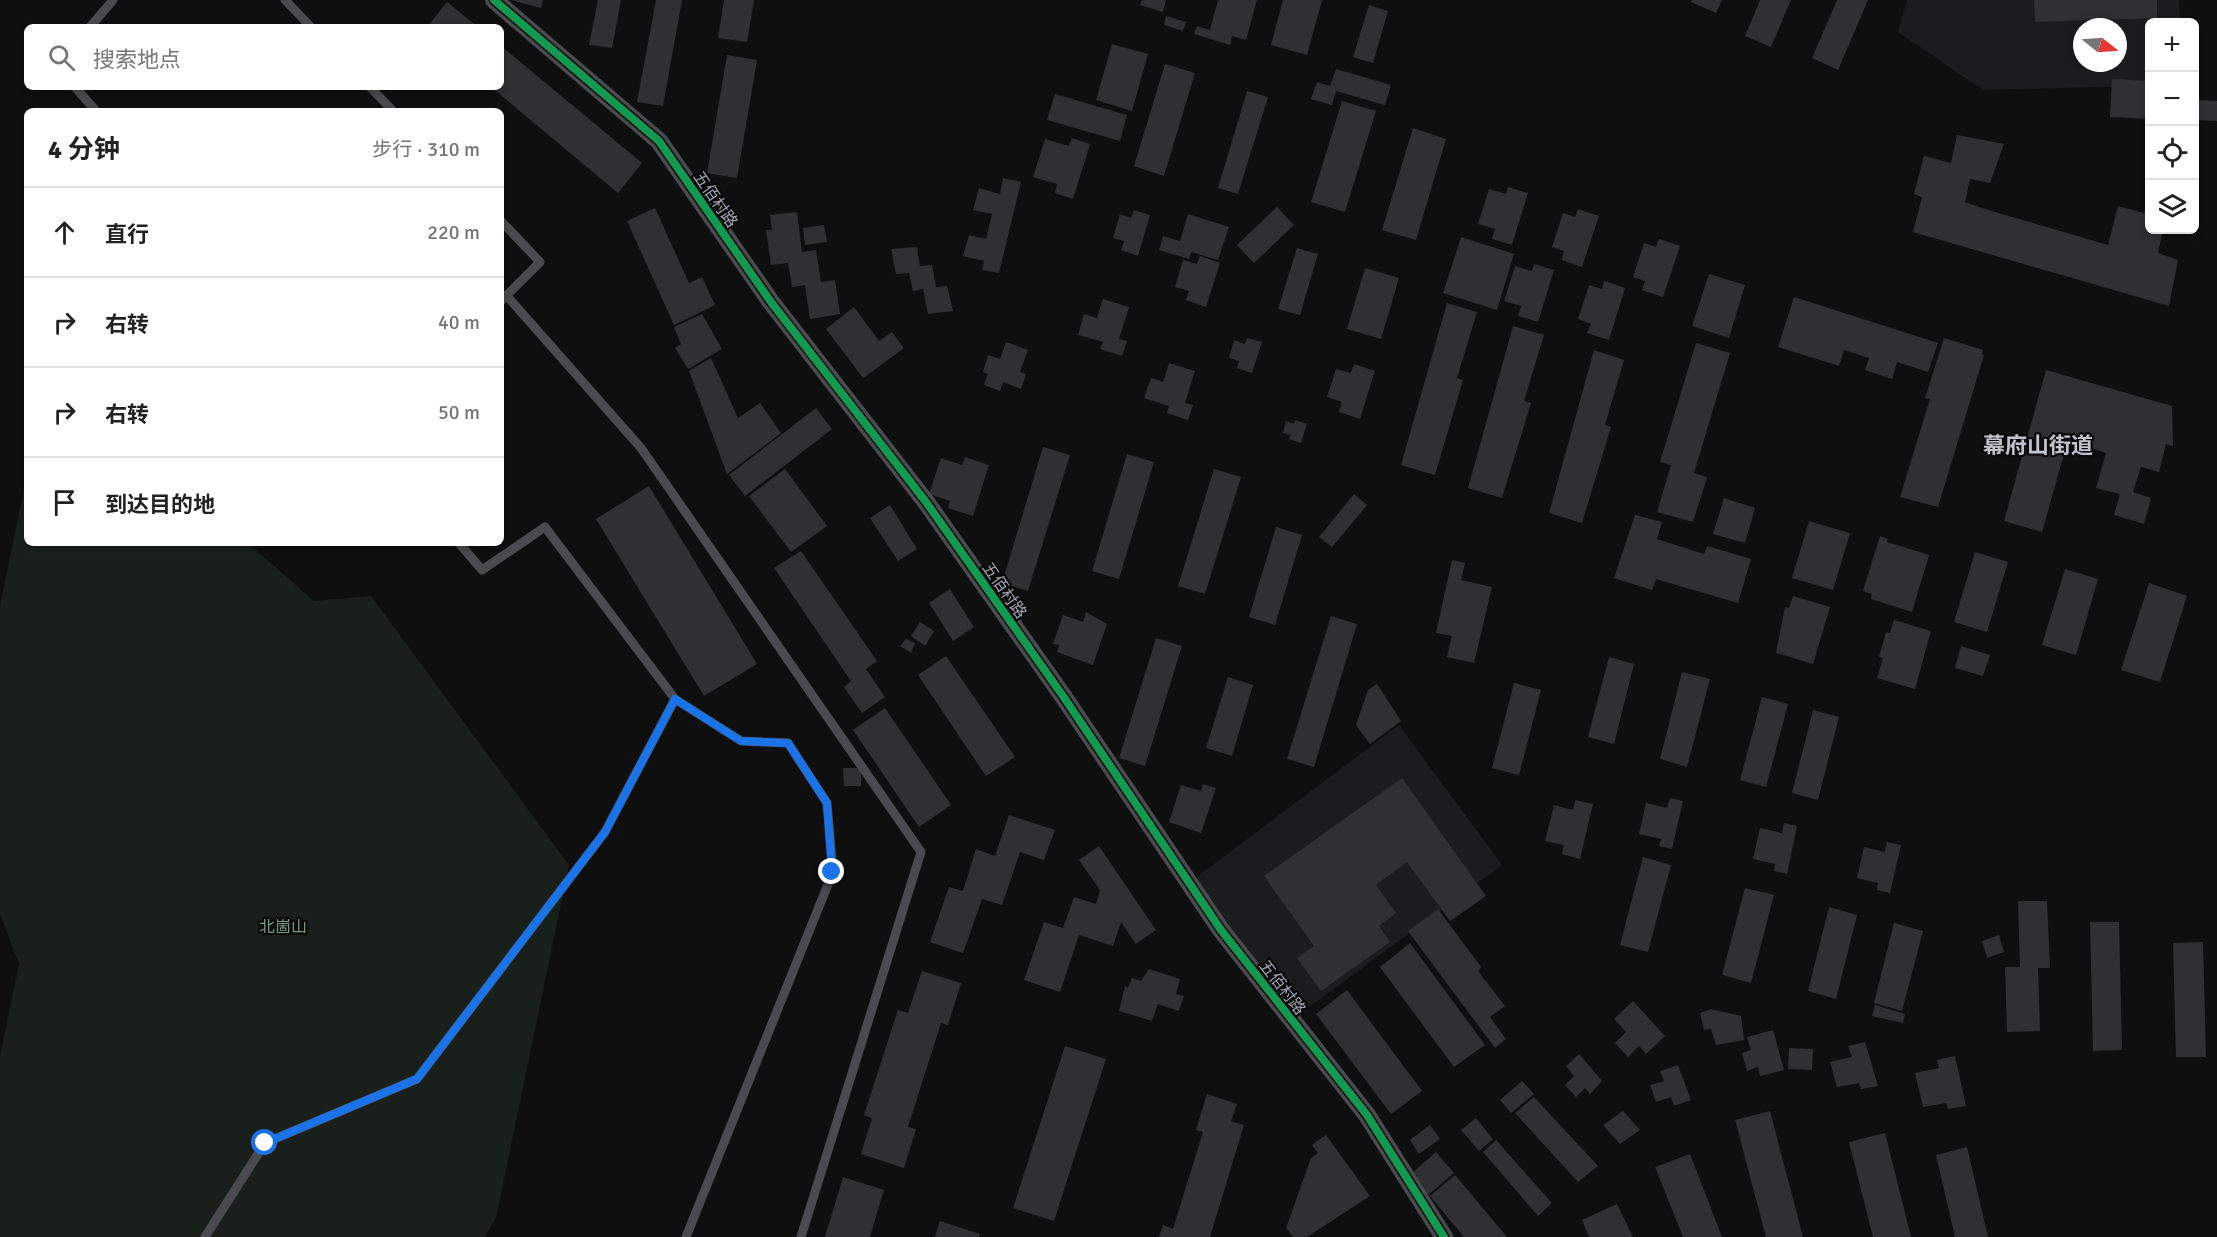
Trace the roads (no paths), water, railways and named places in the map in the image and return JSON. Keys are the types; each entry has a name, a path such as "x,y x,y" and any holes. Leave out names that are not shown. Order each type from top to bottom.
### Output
{"street":[{"name":"五佰村路","path":"494,0 659,141 771,302 926,502 1063,696 1221,930 1367,1115 1444,1237"}],"lane":[{"path":"93,24 113,0"},
{"path":"285,0 308,24"},
{"path":"78,90 93,108"},
{"path":"373,90 390,108"},
{"path":"504,224 540,262 504,298 641,448 921,852 801,1237"},
{"path":"462,546 482,570 545,527 675,699 741,741 788,743 827,803 832,872 686,1237"},
{"path":"205,1237 265,1143 417,1079 605,832 675,699"}],"district":[{"name":"幕府山街道","path":"2038,445"}],"park label":[{"name":"北崮山","path":"283,926"}]}
